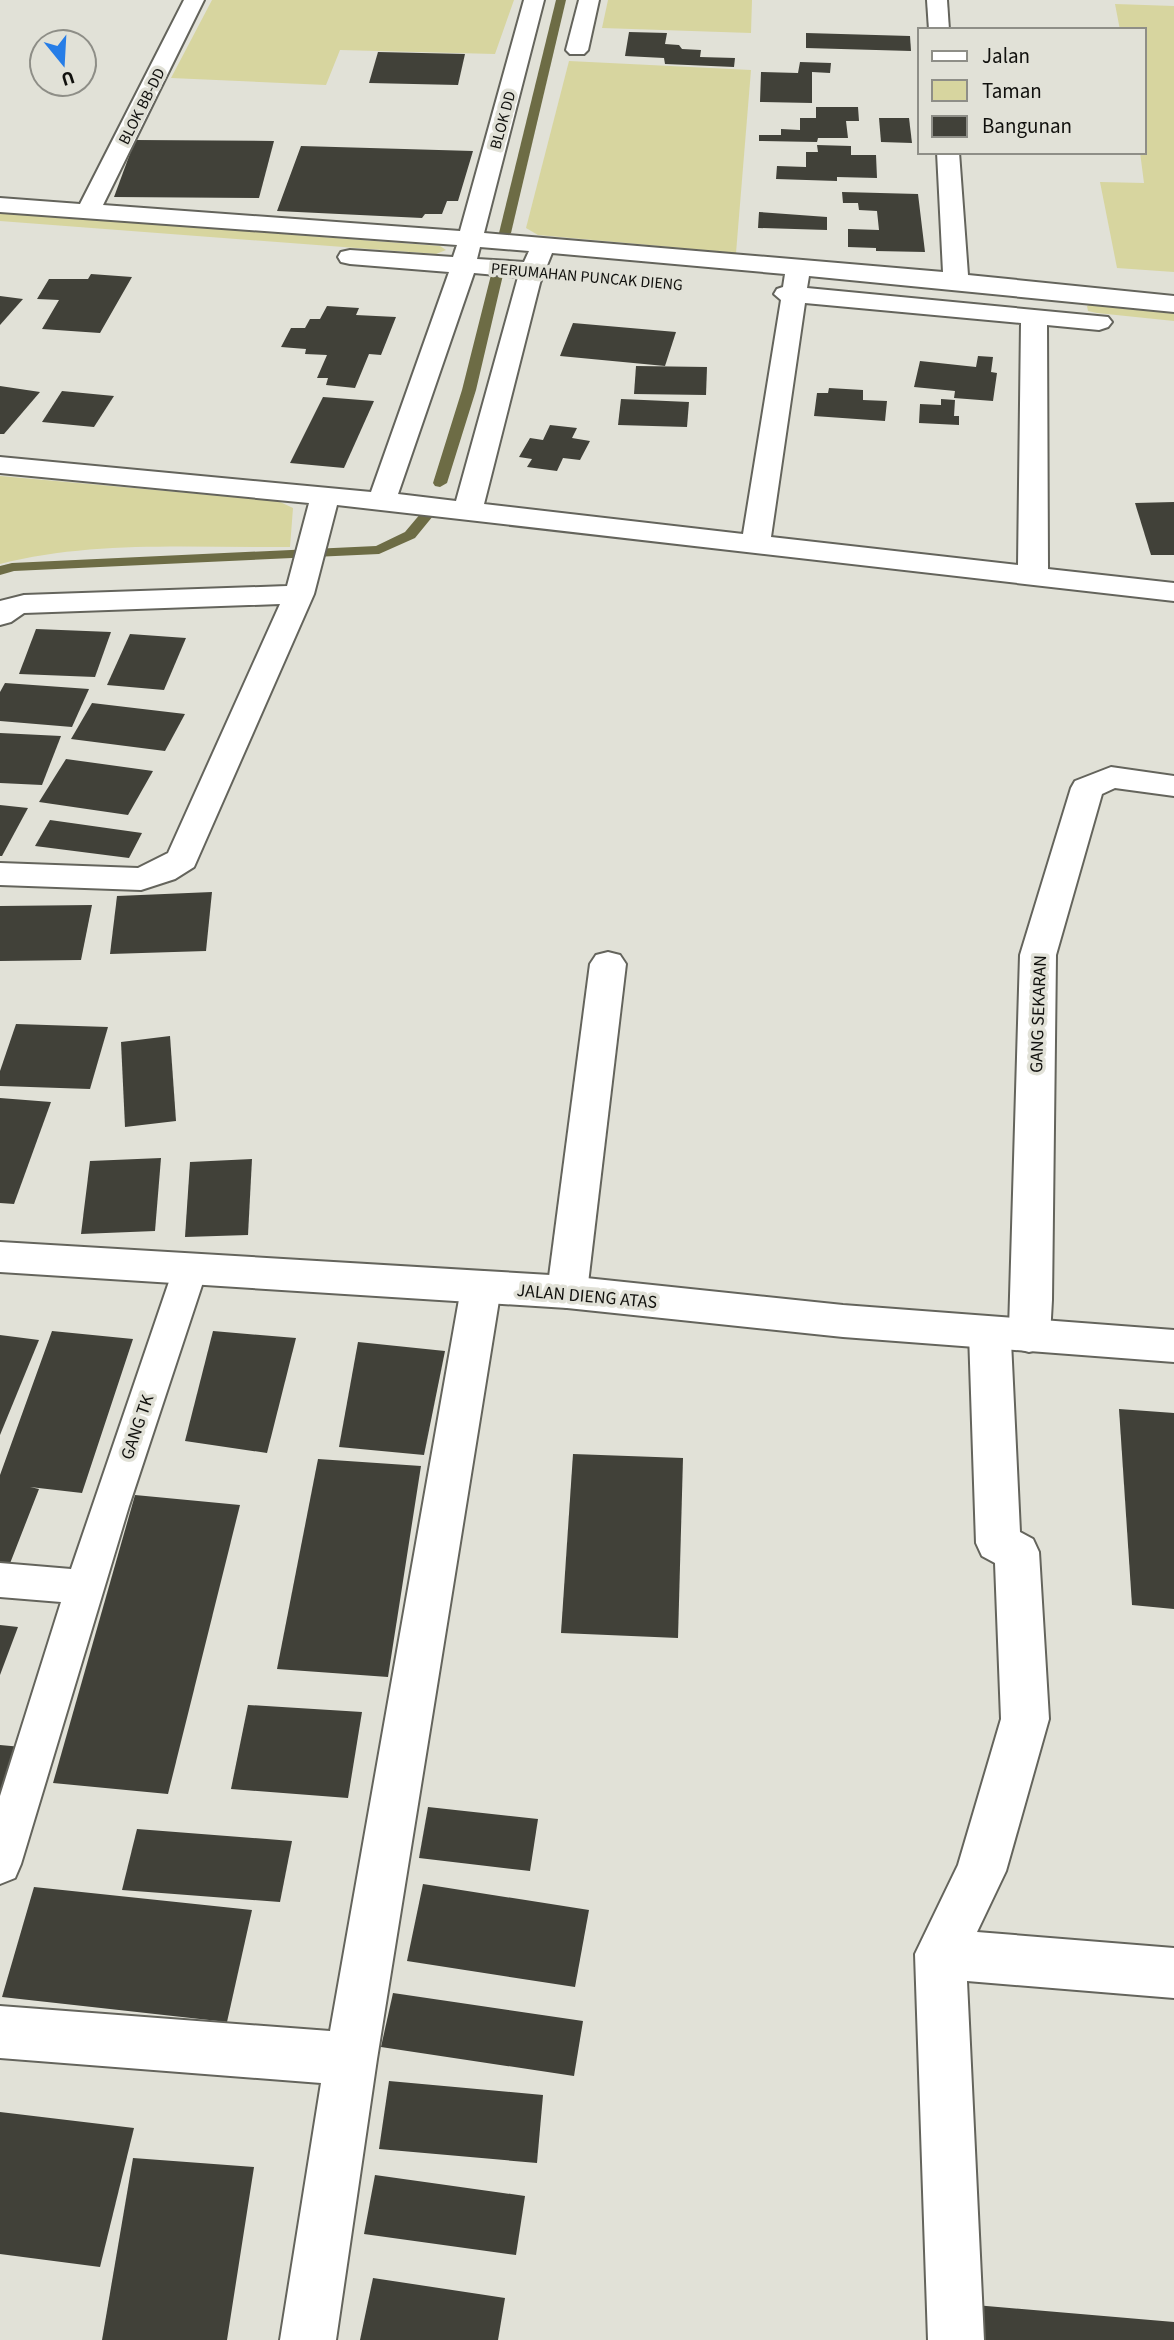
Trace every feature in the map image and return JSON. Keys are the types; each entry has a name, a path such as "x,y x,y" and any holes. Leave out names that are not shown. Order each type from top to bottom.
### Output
{"street":[{"name":"BLOK BB-DD","path":"88,212 194,0"},
{"name":"BLOK DD","path":"382,501 463,266 534,0"},
{"path":"577,50 589,0"},
{"path":"937,0 939,28"},
{"path":"948,154 956,281"},
{"name":"PERUMAHAN PUNCAK DIENG","path":"0,205 543,246 796,281"},
{"path":"468,510 532,271 543,246"},
{"name":"PERUMAHAN PUNCAK DIENG","path":"327,256 560,273"},
{"path":"796,281 1004,314 1120,324"},
{"path":"756,543 796,281"},
{"path":"767,292 796,281 956,281 1174,304"},
{"path":"1004,314 1009,287"},
{"path":"1067,320 1072,294"},
{"path":"1033,576 1034,317"},
{"path":"0,465 468,510 1174,592"},
{"path":"0,874 141,879 163,871 182,859 301,586 325,496"},
{"path":"0,615 8,608 24,604 301,586"},
{"name":"GANG SEKARAN","path":"940,1954 981,1871 1025,1719 1017,1552 998,1543 1010,1334 1032,1286 1038,955 1087,788 1111,777 1174,786"},
{"path":"567,1292 608,964"},
{"name":"JALAN DIENG ATAS","path":"0,1257 567,1292 1010,1334 1174,1346"},
{"path":"308,2340 351,2059 481,1288"},
{"path":"956,2340 940,1954 1174,1973"},
{"path":"0,2032 351,2059"}],"lane":[{"name":"GANG TK","path":"3,1846 84,1587 191,1267"},
{"path":"0,1580 84,1587"}],"green space":[{"path":"212,0 514,0 495,54 340,50 326,85 171,78"},
{"path":"608,0 752,0 751,33 602,28"},
{"path":"1115,4 1174,6 1174,272 1117,268 1100,182 1144,183 1140,154 1146,154 1146,28 1120,28"},
{"path":"569,61 751,70 736,253 538,235 526,228"},
{"path":"0,212 440,246 446,250 436,254 0,221"},
{"path":"1092,303 1174,311 1174,321 1088,311 1087,306"},
{"path":"0,476 278,501 293,508 290,547 108,548 35,556 0,564"}],"building":[{"path":"629,32 667,33 665,44 679,45 682,49 701,50 700,57 735,58 734,67 665,64 664,58 625,56"},
{"path":"806,33 910,36 911,51 806,48"},
{"path":"378,52 465,54 458,85 369,83"},
{"path":"800,62 831,63 830,73 812,72 812,103 760,102 761,72 798,73"},
{"path":"816,107 858,107 859,121 846,121 848,138 818,138 817,142 759,141 759,135 781,135 781,129 800,130 800,118 816,118"},
{"path":"879,118 909,118 912,143 881,142"},
{"path":"135,140 274,141 259,198 114,197"},
{"path":"817,145 851,146 851,155 876,155 877,178 837,177 837,181 776,179 777,166 806,167 806,152 818,152"},
{"path":"301,146 473,151 458,201 447,201 442,214 425,214 422,218 277,211"},
{"path":"842,192 918,194 925,252 876,251 876,248 848,247 848,229 879,230 877,211 859,210 858,203 843,203"},
{"path":"759,212 827,217 827,230 758,228"},
{"path":"91,274 132,277 100,333 42,329 59,300 37,299 49,279 88,279"},
{"path":"0,296 23,299 0,325"},
{"path":"327,306 359,308 356,315 396,317 381,355 369,354 355,388 326,385 328,378 317,378 327,355 305,354 306,349 281,347 291,328 305,328 310,319 320,319"},
{"path":"573,323 676,332 665,366 560,356"},
{"path":"978,356 993,357 991,372 997,373 993,401 954,398 955,391 914,387 920,361 976,367"},
{"path":"636,366 707,367 706,395 634,394"},
{"path":"0,386 40,392 4,434 0,434"},
{"path":"829,388 863,390 863,400 887,401 885,421 814,416 817,393 828,393"},
{"path":"62,391 114,396 94,427 42,422"},
{"path":"323,397 374,401 344,468 290,463"},
{"path":"621,399 689,402 687,427 618,425"},
{"path":"941,399 955,400 954,416 959,416 959,425 919,423 920,404 941,405"},
{"path":"550,425 577,428 572,438 590,441 580,460 563,458 557,471 527,467 532,459 519,457 530,438 543,440"},
{"path":"1174,502 1174,555 1151,555 1135,503"},
{"path":"36,629 111,632 95,677 19,674"},
{"path":"130,634 186,638 164,690 107,685"},
{"path":"5,683 89,689 72,727 0,721 0,692"},
{"path":"92,703 185,714 165,751 71,739"},
{"path":"0,733 61,736 42,785 0,783"},
{"path":"66,759 153,771 128,815 39,802"},
{"path":"0,805 28,808 2,856 0,856"},
{"path":"50,820 142,833 129,858 35,846"},
{"path":"212,892 206,951 110,954 117,896"},
{"path":"92,905 81,960 0,961 0,906"},
{"path":"16,1024 108,1027 90,1089 0,1086 0,1071"},
{"path":"170,1036 176,1121 125,1127 121,1042"},
{"path":"0,1098 51,1102 14,1204 0,1203"},
{"path":"161,1158 155,1231 81,1234 90,1161"},
{"path":"252,1159 248,1235 185,1237 190,1162"},
{"path":"52,1331 133,1339 82,1493 30,1487 39,1489 9,1566 0,1565 0,1475"},
{"path":"213,1331 296,1338 267,1453 185,1441"},
{"path":"0,1335 39,1340 0,1435"},
{"path":"358,1342 445,1351 424,1455 339,1447"},
{"path":"1119,1409 1174,1413 1174,1609 1132,1605"},
{"path":"573,1454 683,1458 678,1638 561,1633"},
{"path":"318,1459 421,1466 388,1677 277,1669"},
{"path":"135,1495 240,1505 168,1794 53,1783"},
{"path":"0,1625 18,1627 0,1675"},
{"path":"248,1705 362,1712 348,1798 231,1789"},
{"path":"0,1745 22,1747 0,1810"},
{"path":"428,1807 538,1819 530,1871 419,1858"},
{"path":"137,1829 292,1841 280,1902 122,1890"},
{"path":"423,1884 589,1910 575,1987 407,1961"},
{"path":"34,1887 252,1910 227,2022 2,1997"},
{"path":"393,1993 583,2021 574,2076 381,2047"},
{"path":"389,2081 543,2095 537,2163 379,2149"},
{"path":"0,2112 134,2128 100,2267 0,2254"},
{"path":"133,2158 254,2167 227,2340 102,2340"},
{"path":"375,2175 525,2196 516,2255 364,2234"},
{"path":"373,2278 505,2298 498,2340 360,2340"},
{"path":"975,2305 1174,2322 1174,2340 976,2340"}],"waterway":[{"path":"505,233 561,0"},
{"path":"440,483 469,390 497,275"},
{"path":"0,571 12,567 379,550 410,535 426,516"}]}
